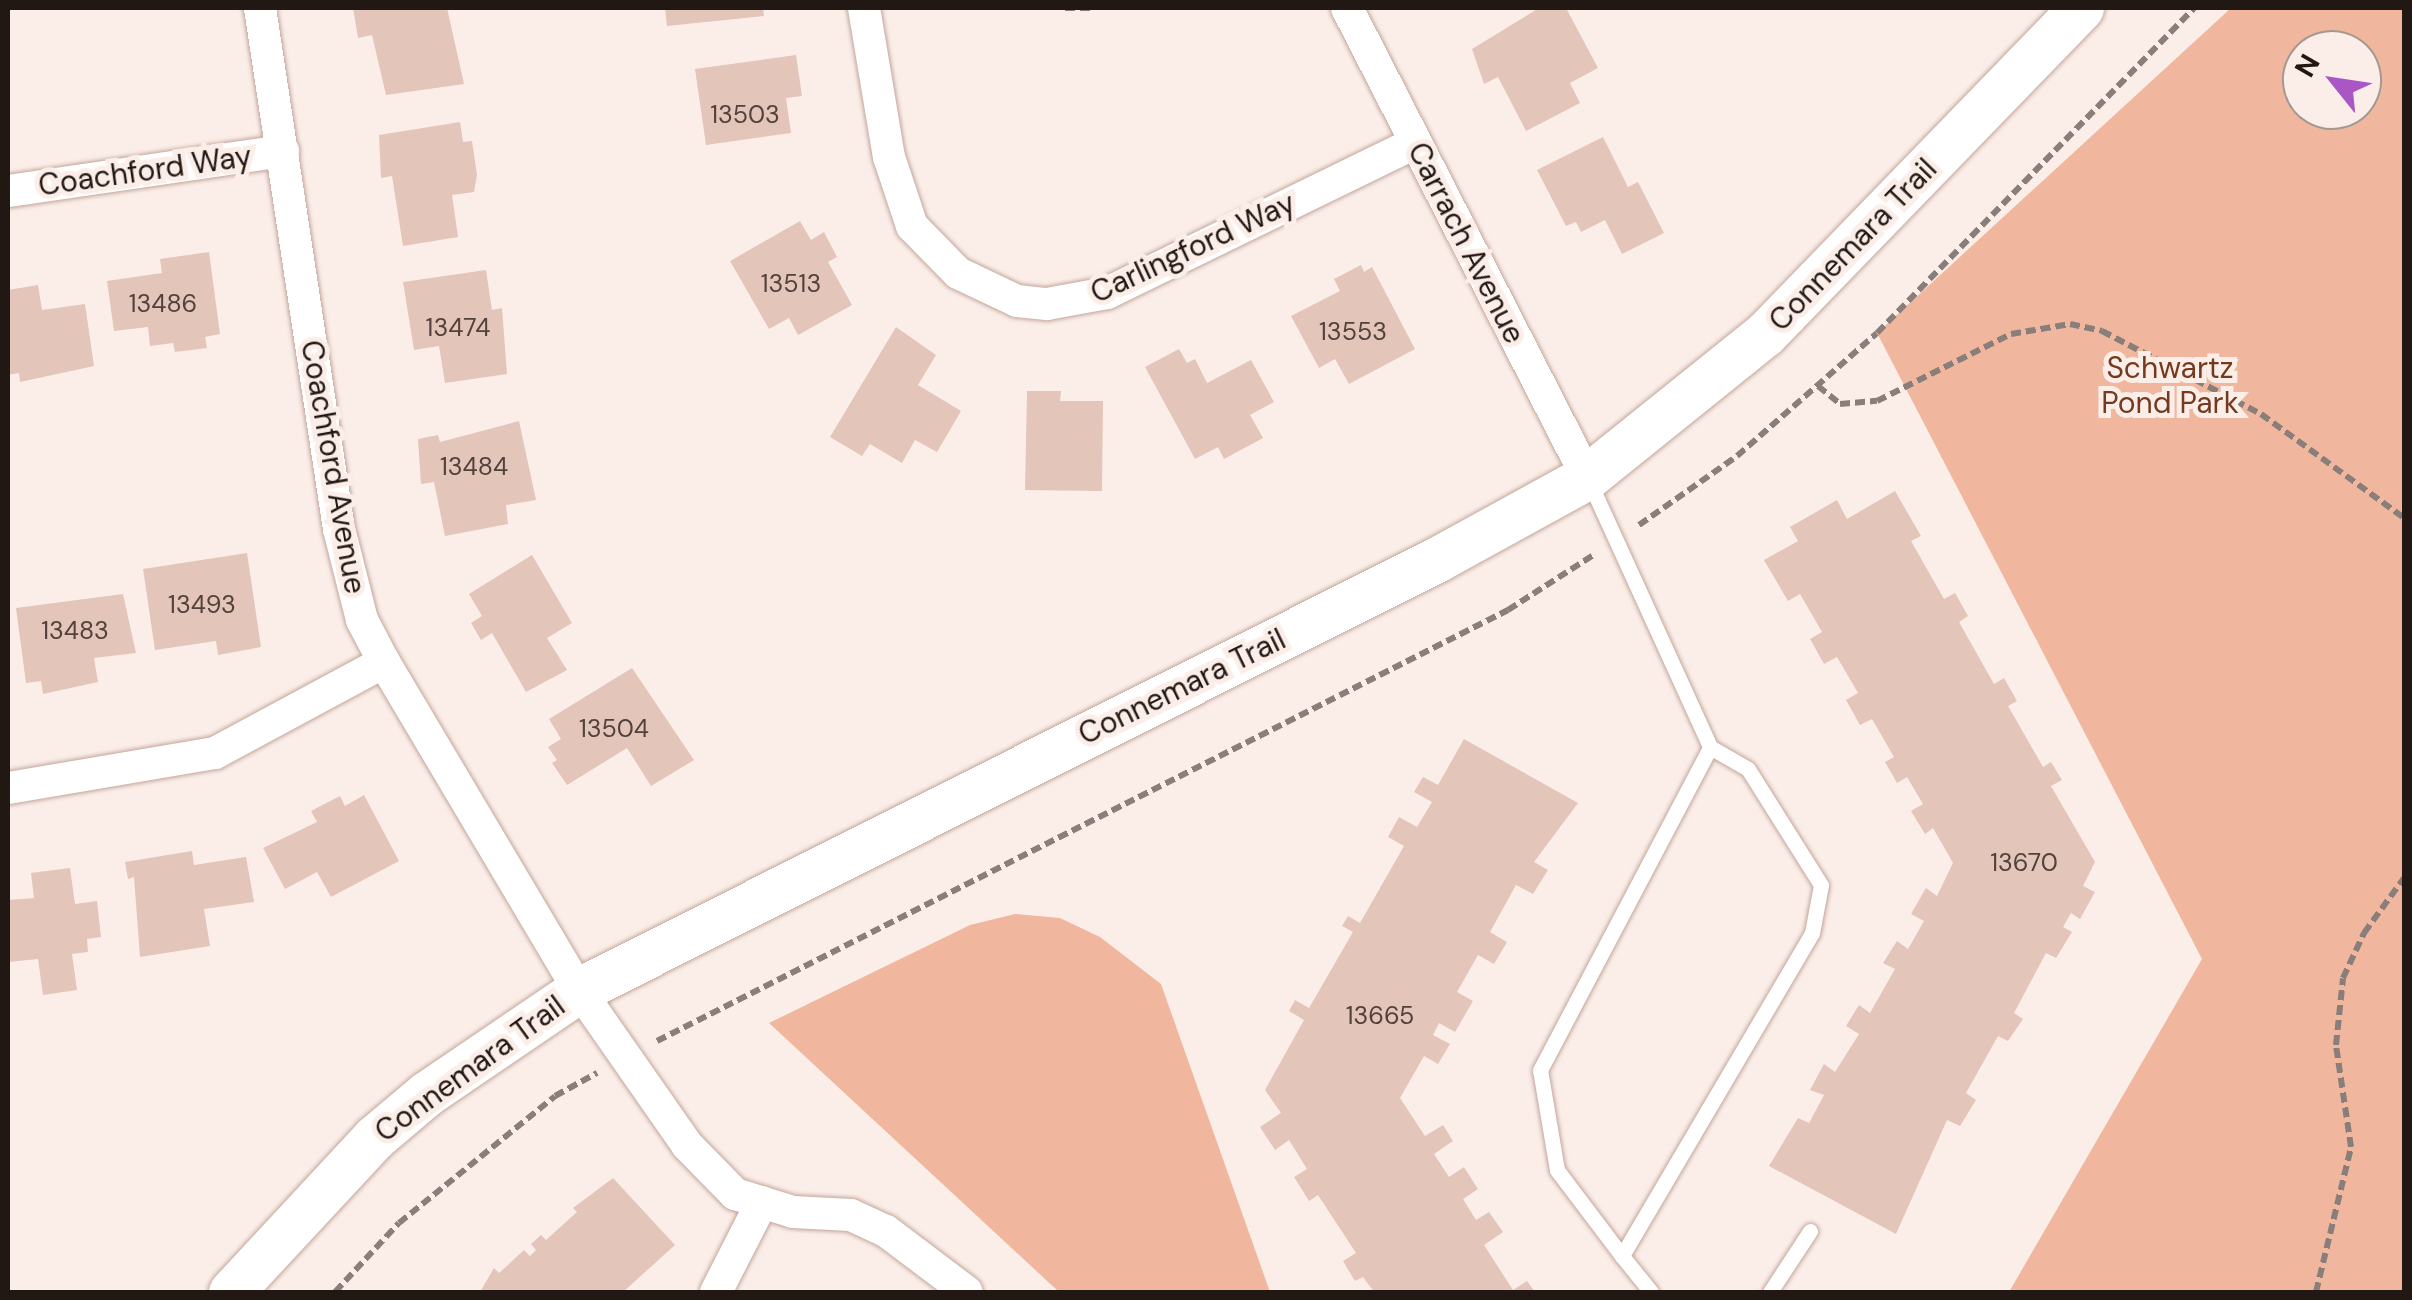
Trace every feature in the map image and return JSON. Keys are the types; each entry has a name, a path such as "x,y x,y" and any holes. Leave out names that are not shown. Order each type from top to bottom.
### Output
{"street":[{"name":"Coachford Avenue","path":"260,8 339,529 362,620 384,662 578,990 686,1144 735,1194 793,1212 851,1216 886,1230 966,1292"},
{"name":"Carlingford Way","path":"864,8 888,158 912,226 958,273 1017,301 1047,304 1107,293 1414,143"},
{"name":"Carrach Avenue","path":"1347,8 1587,477"},
{"name":"Connemara Trail","path":"231,1292 374,1138 426,1094 578,990 1438,560 1587,477 1766,334 2081,8"},
{"name":"Coachford Way","path":"8,192 283,151"},
{"path":"8,788 215,752 384,662"},
{"path":"716,1292 762,1202"}],"lane":[{"path":"1587,477 1710,747 1748,769 1821,885 1812,933 1622,1256"},
{"path":"1651,1292 1557,1170 1540,1070 1710,747"},
{"path":"1770,1292 1810,1232"}],"path":[{"path":"1065,8 1091,8"},
{"path":"1818,386 1840,404 1876,401 2011,334 2070,324 2102,331 2261,414 2404,518"},
{"path":"2316,1292 2351,1147 2336,1045 2343,978 2364,933 2404,878"}],"green space":[{"name":"Schwartz Pond Park","path":"2231,8 2404,8 2404,1292 2009,1292 2202,959 1877,333"},
{"path":"1015,914 1060,918 1100,937 1161,984 1270,1292 1059,1292 769,1023 970,925"}],"building":[{"path":"353,8 447,8 464,84 386,95 372,35 358,38"},
{"path":"665,8 763,8 764,16 667,26"},
{"path":"1539,8 1566,8 1598,68 1570,83 1580,103 1526,131 1498,77 1484,84 1472,49"},
{"path":"796,55 802,96 786,98 791,133 706,145 695,69"},
{"path":"460,122 463,142 472,141 477,175 474,192 452,195 458,237 403,246 392,176 381,178 379,135"},
{"path":"1603,137 1628,187 1638,182 1664,233 1622,254 1605,220 1581,232 1576,222 1566,226 1537,170"},
{"path":"800,221 811,240 824,232 837,257 828,262 852,305 798,335 789,318 769,329 730,261"},
{"path":"209,252 220,334 205,337 207,348 175,352 173,343 150,346 148,327 114,331 107,281 162,273 160,259"},
{"path":"1361,265 1364,272 1372,267 1415,349 1349,384 1335,359 1319,368 1291,316 1340,291 1334,279"},
{"path":"486,270 492,310 502,308 507,374 445,383 439,346 414,350 403,282"},
{"path":"38,285 42,310 85,304 94,366 20,382 19,373 8,375 8,290"},
{"path":"896,327 936,355 918,385 961,411 937,452 915,440 902,463 870,444 862,456 830,437"},
{"path":"1179,349 1187,363 1195,359 1207,383 1251,360 1274,402 1250,415 1263,438 1224,459 1218,447 1195,459 1145,367"},
{"path":"1027,391 1061,391 1060,401 1103,401 1102,491 1025,490"},
{"path":"519,421 536,500 506,505 508,524 445,536 434,482 421,484 418,439 438,435 440,442"},
{"path":"1895,491 1921,536 1911,541 1944,599 1955,593 1968,616 1959,622 1994,684 2004,678 2017,701 2008,706 2043,767 2051,762 2062,780 2051,786 2095,862 2083,886 2095,892 2080,919 2071,913 2063,927 2072,932 2056,958 2046,953 2014,1013 2023,1019 2008,1041 1998,1036 1966,1093 1976,1100 1960,1126 1947,1120 1896,1234 1769,1166 1798,1118 1809,1123 1824,1095 1810,1090 1824,1064 1835,1072 1859,1034 1846,1026 1859,1005 1870,1013 1895,969 1883,963 1897,941 1908,949 1924,921 1911,914 1926,888 1937,896 1953,863 1933,828 1925,834 1911,811 1923,804 1907,777 1897,783 1885,762 1894,757 1872,719 1860,725 1846,700 1858,693 1837,657 1824,664 1810,639 1822,632 1800,594 1788,601 1764,560 1798,541 1790,527 1837,500 1847,519"},
{"path":"247,553 261,647 218,655 216,641 155,650 143,569"},
{"path":"532,555 572,623 547,638 567,670 526,692 492,633 481,640 471,623 482,616 469,594"},
{"path":"123,594 136,653 94,658 98,682 43,694 41,681 26,683 16,608"},
{"path":"632,668 694,760 651,786 627,748 567,785 552,763 557,760 548,747 561,739 549,719"},
{"path":"1464,739 1578,803 1534,862 1548,870 1533,894 1516,885 1490,932 1507,942 1494,964 1478,955 1457,992 1473,1001 1455,1032 1439,1023 1433,1035 1450,1044 1438,1064 1424,1056 1400,1098 1425,1136 1443,1125 1453,1141 1434,1154 1449,1177 1464,1167 1478,1189 1463,1199 1476,1220 1489,1212 1503,1232 1484,1245 1513,1290 1527,1281 1535,1292 1374,1292 1363,1277 1355,1281 1343,1261 1356,1253 1318,1195 1309,1201 1294,1177 1307,1169 1289,1140 1275,1150 1260,1127 1281,1113 1265,1090 1304,1020 1289,1011 1295,1000 1309,1008 1353,932 1342,926 1348,916 1360,923 1404,846 1388,837 1399,817 1417,827 1432,802 1414,792 1423,777 1438,785"},
{"path":"364,795 399,861 331,897 317,872 285,889 263,848 317,822 311,811 340,796 345,806"},
{"path":"192,851 194,865 246,857 254,902 204,909 210,946 140,957 134,877 128,879 125,862"},
{"path":"70,868 75,904 97,901 101,937 87,939 88,952 72,954 77,990 43,995 38,959 8,962 8,900 34,898 31,873"},
{"path":"613,1178 675,1245 623,1292 480,1292 494,1268 499,1273 524,1250 530,1256 536,1250 531,1244 541,1235 546,1240 577,1212 573,1208"}]}
